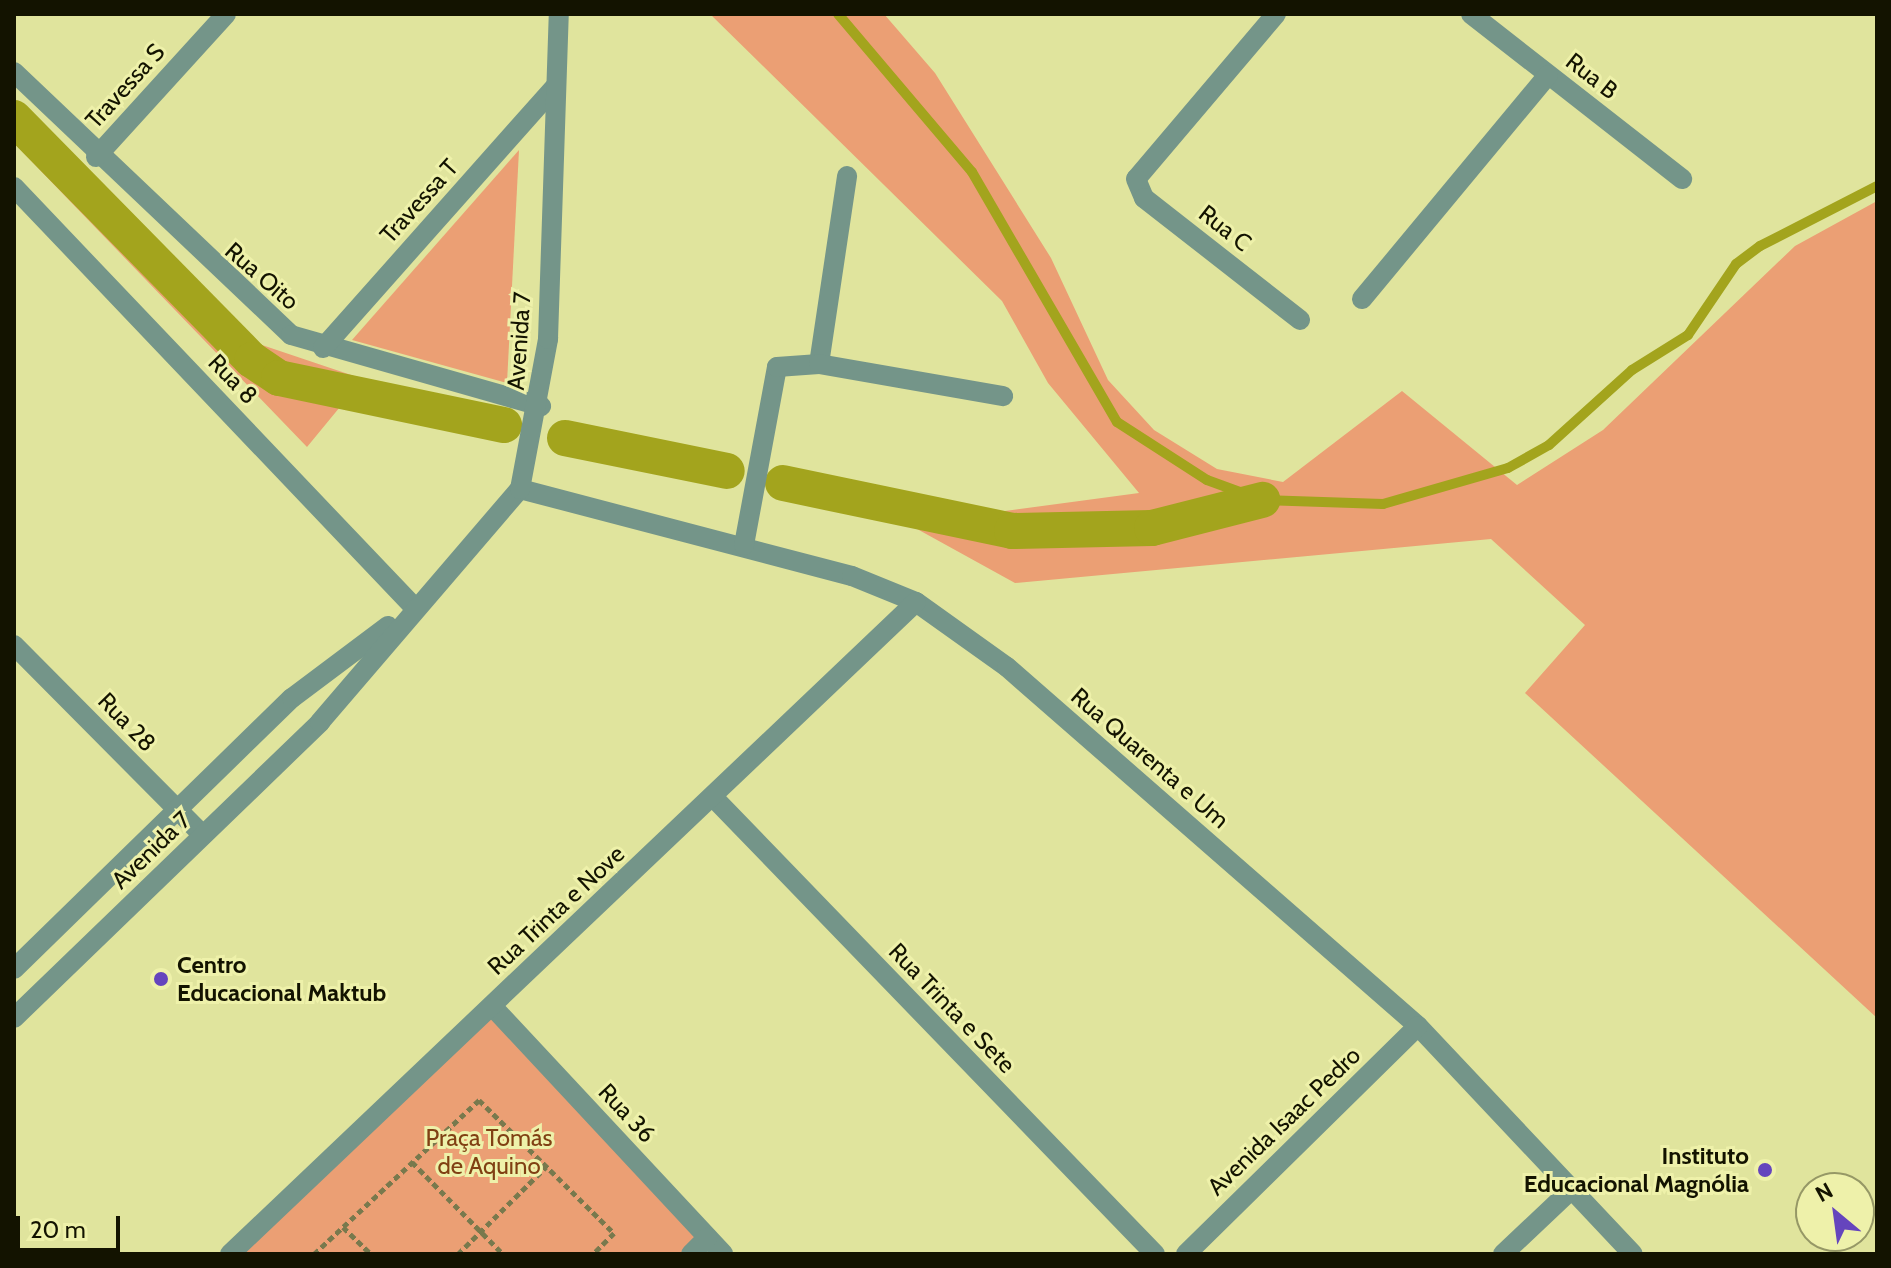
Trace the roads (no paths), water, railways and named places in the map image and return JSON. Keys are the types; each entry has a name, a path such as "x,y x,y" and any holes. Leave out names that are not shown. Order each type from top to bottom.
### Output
{"street":[{"name":"Travessa S","path":"96,157 226,14"},
{"name":"Avenida 7","path":"552,14 557,35"},
{"name":"Avenida 7","path":"14,1018 320,722 414,607 520,489 541,406 559,14"},
{"name":"Rua C","path":"1276,14 1140,168 1144,198 1300,320"},
{"name":"Rua B","path":"1471,14 1682,179"},
{"name":"Rua Oito","path":"14,72 96,157 263,315 323,348 541,406"},
{"path":"1362,299 1548,75"},
{"name":"Travessa T","path":"323,348 554,88"},
{"path":"819,364 847,176"},
{"name":"Rua 8","path":"14,187 414,607"},
{"path":"744,545 771,375 790,360 1003,396"},
{"name":"Rua Quarenta e Um","path":"520,489 744,545 916,602 1007,667 1418,1026 1633,1254"},
{"name":"Rua Trinta e Nove","path":"230,1254 916,602"},
{"name":"Avenida 7","path":"14,969 292,698 414,607"},
{"name":"Rua 28","path":"14,645 203,835"},
{"name":"Rua Trinta e Sete","path":"713,797 1155,1254"},
{"name":"Rua 36","path":"492,1006 723,1254"},
{"name":"Avenida Isaac Pedro","path":"1186,1254 1418,1026"},
{"path":"1503,1254 1572,1189"},
{"path":"691,1254 707,1238"}],"waterway":[{"path":"838,14 972,172 1117,422 1207,480 1262,500 1383,504 1508,468 1549,445 1632,370 1688,335 1736,264 1760,246 1877,186"},
{"path":"14,118 252,360 279,378 504,425"},
{"path":"565,438 727,471"},
{"path":"783,483 1012,531 1152,528 1262,500"}],"place":[{"name":"Centro Educacional Maktub","path":"161,979"},
{"name":"Instituto Educacional Magnólia","path":"1765,1170"}],"park label":[{"name":"Praça Tomás de Aquino","path":"489,1152"}]}
